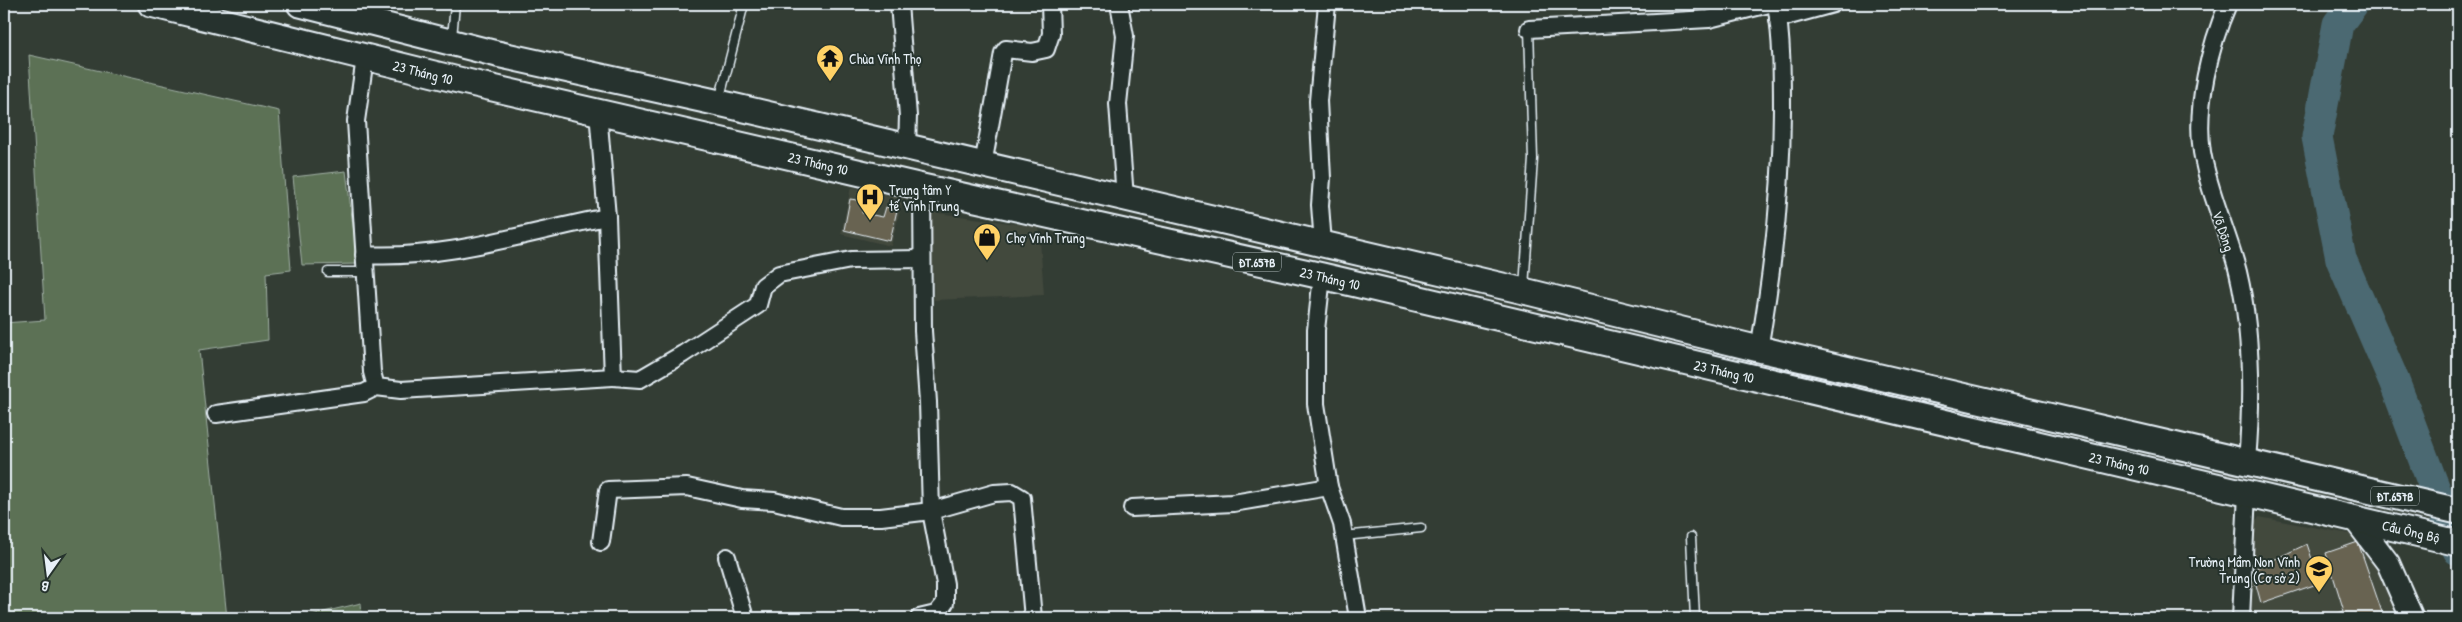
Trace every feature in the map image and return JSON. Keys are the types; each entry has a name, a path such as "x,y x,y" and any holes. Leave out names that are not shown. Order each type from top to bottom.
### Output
{"main road":[{"name":"23 Tháng 10","path":"151,4 365,58 922,188 1322,276 2358,519"},
{"name":"ĐT.657B","path":"300,4 452,42 1323,244 1759,349 2458,511"},
{"path":"657,126 666,91"},
{"path":"1322,276 1323,244"},
{"path":"2247,461 2247,493"},
{"name":"Cầu Ông Bộ","path":"2358,519 2458,543"}],"street":[{"path":"899,4 908,116 907,147"},
{"path":"983,165 1003,53 1006,49 1032,52 1046,49 1051,34 1050,4"},
{"path":"1119,4 1125,36 1118,104 1118,128 1125,198"},
{"path":"1323,244 1320,205 1322,178 1318,101 1327,4"},
{"path":"1529,30 1709,20 1769,4"},
{"path":"1759,349 1776,242 1781,167 1782,78 1777,12 1833,4"},
{"name":"Võ Dõng","path":"2228,4 2212,48 2205,84 2202,116 2202,151 2216,206 2238,272 2244,302 2250,395 2247,461"},
{"path":"365,58 356,121 372,372 376,387"},
{"path":"598,112 607,217 613,377"},
{"path":"919,618 936,614 945,603 945,584 931,511 922,259 922,188"},
{"path":"364,254 380,256 461,248 517,238 558,226 607,217"},
{"path":"216,414 364,393 376,387 402,390 613,377 640,378 683,354 758,305 763,286 779,274 851,260 922,259"},
{"path":"1322,276 1316,330 1316,404 1330,487 1344,536 1358,618"},
{"path":"601,542 608,490 687,487 742,499 774,501 841,517 880,517 931,511 994,493 1012,492 1022,498 1033,618"},
{"path":"1132,508 1233,503 1330,487"},
{"path":"2241,618 2247,493"},
{"path":"2358,519 2388,563 2412,618"},
{"path":"727,557 745,618"}],"lane":[{"path":"452,42 454,4"},
{"path":"719,103 744,4"},
{"path":"1524,291 1533,159 1529,30"},
{"path":"328,272 366,272"},
{"path":"1344,536 1421,528"},
{"path":"1691,537 1695,618"}],"shaded area":[{"name":"Trung tâm Y tế Vĩnh Trung","path":"851,187 903,199 891,246 841,234"},
{"name":"Chợ Vĩnh Trung","path":"931,212 1039,227 1044,295 934,300"},
{"name":"Trường Mầm Non Vĩnh Trung (Cơ sở 2)","path":"2259,517 2356,535 2384,567 2400,618 2244,618 2250,527"}],"green space":[{"path":"29,55 279,111 291,270 266,273 268,340 199,350 227,618 4,618 4,323 45,320"},
{"path":"346,171 358,264 302,265 293,177"},
{"path":"361,603 362,618 299,618"}],"building":[{"path":"850,199 864,201 862,213 883,217 886,207 897,210 890,241 844,230"},
{"path":"2358,542 2384,618 2325,618 2344,611 2326,553"},
{"path":"2307,544 2320,583 2261,603 2252,570"}],"waterway":[{"path":"2353,4 2338,24 2317,137 2341,259 2394,381 2458,550"}],"place":[{"name":"Chùa Vĩnh Thọ","path":"830,82"},
{"name":"Trung tâm Y tế Vĩnh Trung","path":"870,221"},
{"name":"Chợ Vĩnh Trung","path":"987,261"},
{"name":"Trường Mầm Non Vĩnh Trung (Cơ sở 2)","path":"2319,593"}]}
